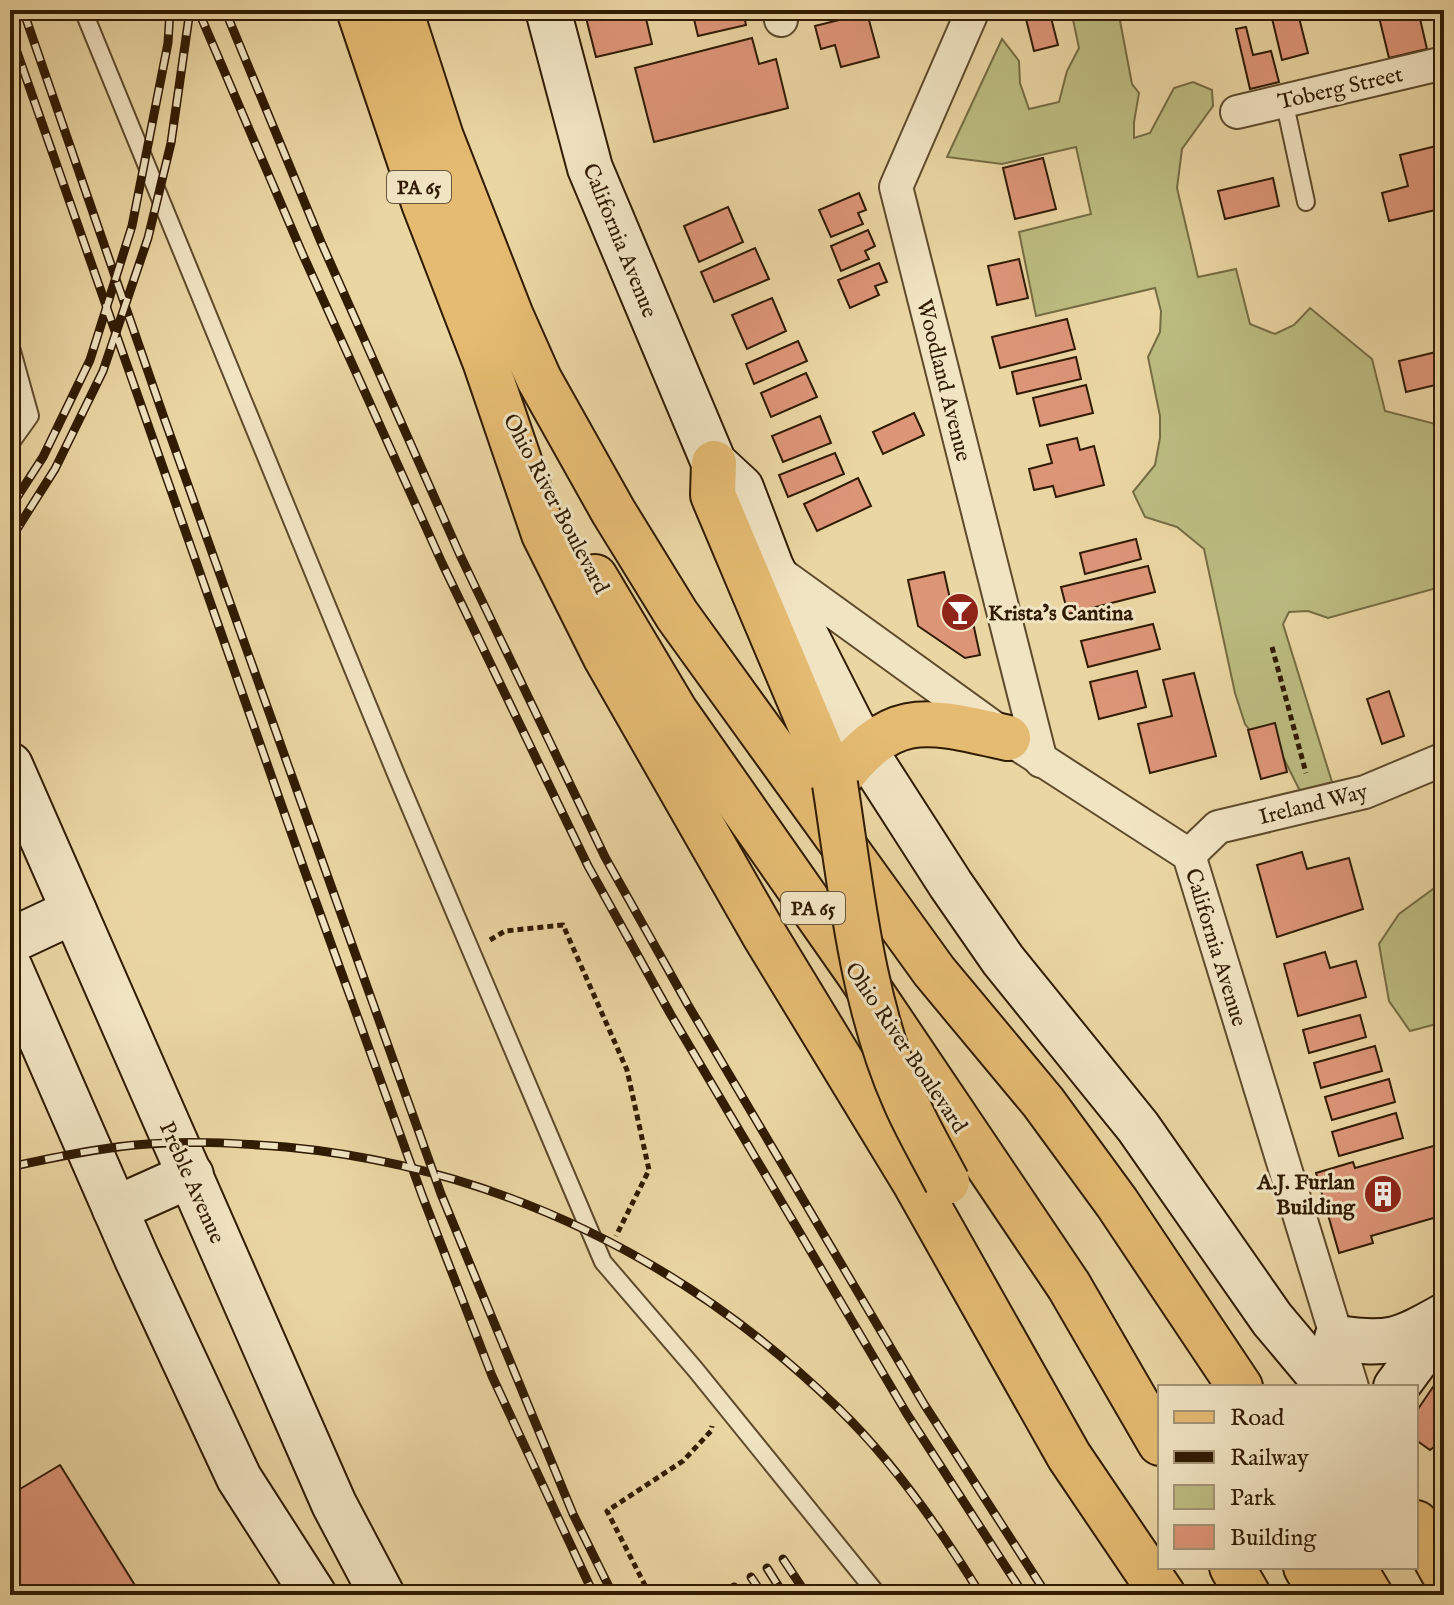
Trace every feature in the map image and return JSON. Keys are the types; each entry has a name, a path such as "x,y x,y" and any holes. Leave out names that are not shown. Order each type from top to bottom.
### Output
{"main road":[{"name":"PA 65","path":"359,10 424,203 485,361"},
{"name":"PA 65","path":"400,10 441,137 476,231 539,379 577,450 677,615 1026,1102 1130,1262 1203,1385"},
{"name":"Ohio River Boulevard","path":"485,361 526,449 593,573 675,711 857,971 1069,1286 1158,1440"},
{"path":"485,361 544,534 605,656 757,924 914,1181 1069,1456 1163,1595"},
{"path":"714,463 713,495 843,765 858,930 880,1027 905,1100 947,1182 1158,1556"},
{"path":"843,765 886,733 910,724 947,724 1024,749"},
{"path":"934,971 1043,1102 1126,1216 1239,1385"},
{"path":"1418,1527 1444,1574"},
{"path":"1165,1569 1179,1595"},
{"path":"1233,1569 1248,1595"},
{"path":"1307,1569 1322,1595"},
{"path":"1354,1569 1370,1595"}],"street":[{"name":"California Avenue","path":"548,10 590,168 714,463"},
{"name":"Woodland Avenue","path":"973,10 896,187 1024,749"},
{"name":"Toberg Street","path":"1237,112 1444,63"},
{"path":"714,463 741,488 843,765 951,885 1003,960 1138,1127 1272,1319 1327,1385"},
{"name":"California Avenue","path":"771,567 1024,749 1189,855 1351,1385"},
{"name":"Ireland Way","path":"1189,855 1218,827 1365,792 1444,759"},
{"name":"Preble Avenue","path":"10,765 334,1504 382,1595"},
{"path":"10,941 74,911"},
{"path":"10,968 115,1209 239,1478 314,1595"},
{"path":"115,1209 191,1175"},
{"path":"1337,1338 1368,1343 1389,1342 1408,1337 1444,1316"},
{"path":"1397,1385 1444,1322"}],"lane":[{"path":"83,10 396,774 603,1262 718,1397 878,1595"},
{"path":"1284,100 1306,202"},
{"path":"10,344 30,416 10,444"}],"path":[{"path":"1272,647 1314,804"},
{"path":"471,950 505,931 563,925 627,1070 649,1170 603,1262"},
{"path":"650,1595 607,1511 683,1461 711,1431 718,1397"}],"green space":[{"path":"1071,10 1118,10 1132,84 1139,93 1134,138 1150,133 1174,88 1193,82 1212,90 1213,106 1182,149 1177,188 1198,277 1236,269 1250,324 1275,334 1294,325 1310,308 1372,359 1385,411 1439,425 1444,422 1444,586 1328,618 1308,611 1289,612 1283,624 1332,782 1300,791 1283,757 1258,741 1245,724 1235,693 1204,549 1177,527 1145,517 1133,492 1155,465 1160,438 1160,416 1148,357 1160,332 1161,311 1155,288 1036,316 1019,232 1091,214 1076,147 1002,164 947,157 1002,39 1019,61 1020,83 1029,109 1059,102 1067,71 1079,48"},
{"path":"1444,881 1444,1022 1410,1031 1389,1001 1379,944 1399,914"}],"building":[{"path":"584,10 644,10 652,44 596,57"},
{"path":"711,10 743,10 746,25 698,36 693,15"},
{"path":"1049,10 1058,45 1034,51 1025,15"},
{"path":"1270,10 1297,10 1308,53 1282,60"},
{"path":"1418,10 1427,49 1389,58 1379,17"},
{"path":"867,13 879,57 841,67 835,45 821,49 815,26"},
{"path":"1246,27 1253,55 1271,51 1279,82 1250,89 1236,29"},
{"path":"752,38 759,64 776,59 788,108 654,142 635,68"},
{"path":"1444,144 1444,208 1389,221 1382,193 1408,186 1400,155"},
{"path":"1043,158 1056,209 1015,219 1003,168"},
{"path":"1273,178 1279,206 1225,219 1218,191"},
{"path":"859,193 866,210 858,213 863,224 831,237 819,210"},
{"path":"728,207 743,242 699,262 684,226"},
{"path":"868,230 875,246 865,251 869,259 841,271 831,246"},
{"path":"755,248 769,279 714,302 701,272"},
{"path":"1019,259 1028,298 997,305 988,266"},
{"path":"879,263 887,282 875,286 879,295 850,308 838,280"},
{"path":"772,298 786,331 747,349 732,315"},
{"path":"1067,319 1075,349 1000,368 992,337"},
{"path":"798,341 807,361 754,384 746,364"},
{"path":"1444,350 1444,383 1406,392 1399,361"},
{"path":"1076,357 1081,379 1017,394 1012,372"},
{"path":"806,373 817,397 771,417 761,393"},
{"path":"1086,385 1093,413 1040,426 1033,398"},
{"path":"914,413 924,435 883,454 873,432"},
{"path":"820,416 831,443 783,462 772,436"},
{"path":"1077,438 1080,450 1094,446 1104,485 1056,497 1053,486 1034,490 1029,469 1052,463 1047,445"},
{"path":"835,453 844,474 788,497 779,475"},
{"path":"858,478 871,506 817,531 804,504"},
{"path":"1136,539 1141,559 1085,574 1080,553"},
{"path":"1148,566 1155,592 1068,614 1061,587"},
{"path":"944,572 950,599 967,595 980,655 965,658 918,626 908,580"},
{"path":"1153,624 1160,649 1088,667 1081,641"},
{"path":"1137,671 1146,707 1099,719 1090,682"},
{"path":"1194,673 1216,756 1150,773 1138,724 1172,716 1163,680"},
{"path":"1389,691 1404,736 1382,744 1367,699"},
{"path":"1275,723 1287,772 1261,779 1248,730"},
{"path":"1302,852 1307,869 1349,858 1363,909 1277,937 1257,865"},
{"path":"1325,952 1330,968 1356,961 1366,997 1298,1016 1284,964"},
{"path":"1360,1015 1366,1037 1309,1053 1303,1030"},
{"path":"1375,1046 1382,1071 1321,1088 1314,1063"},
{"path":"1389,1079 1395,1102 1332,1120 1325,1097"},
{"path":"1396,1113 1403,1138 1339,1156 1332,1132"},
{"name":"A.J. Furlan Building","path":"1444,1143 1444,1215 1371,1236 1373,1243 1339,1253 1316,1173 1353,1162 1355,1168"},
{"path":"1435,1384 1444,1389 1444,1439 1430,1450 1418,1441 1418,1409"},
{"path":"60,1465 141,1595 10,1595 10,1495"}],"railway":[{"path":"23,10 163,415 441,1194 573,1514 613,1595"},
{"path":"10,508 43,457 90,360 132,226 168,43 170,10"},
{"path":"10,540 55,469 103,371 148,238 171,143 190,10"},
{"path":"198,10 303,255 442,563 588,866 671,1015 907,1414 1024,1595"},
{"path":"225,10 321,242 460,555 605,857 688,1005 924,1404 1047,1595"},
{"path":"10,32 422,1195 492,1376 594,1595"},
{"path":"10,1167 88,1151 154,1143 286,1147 364,1158 440,1175 514,1199 584,1230 652,1266 717,1308 779,1355 838,1408 877,1450 915,1497 981,1595"},
{"path":"783,1559 807,1595"},
{"path":"767,1568 784,1595"},
{"path":"751,1577 763,1595"},
{"path":"734,1587 740,1595"}],"place":[{"name":"Krista’s Cantina","path":"960,612"},
{"name":"A.J. Furlan Building","path":"1383,1194"}]}
